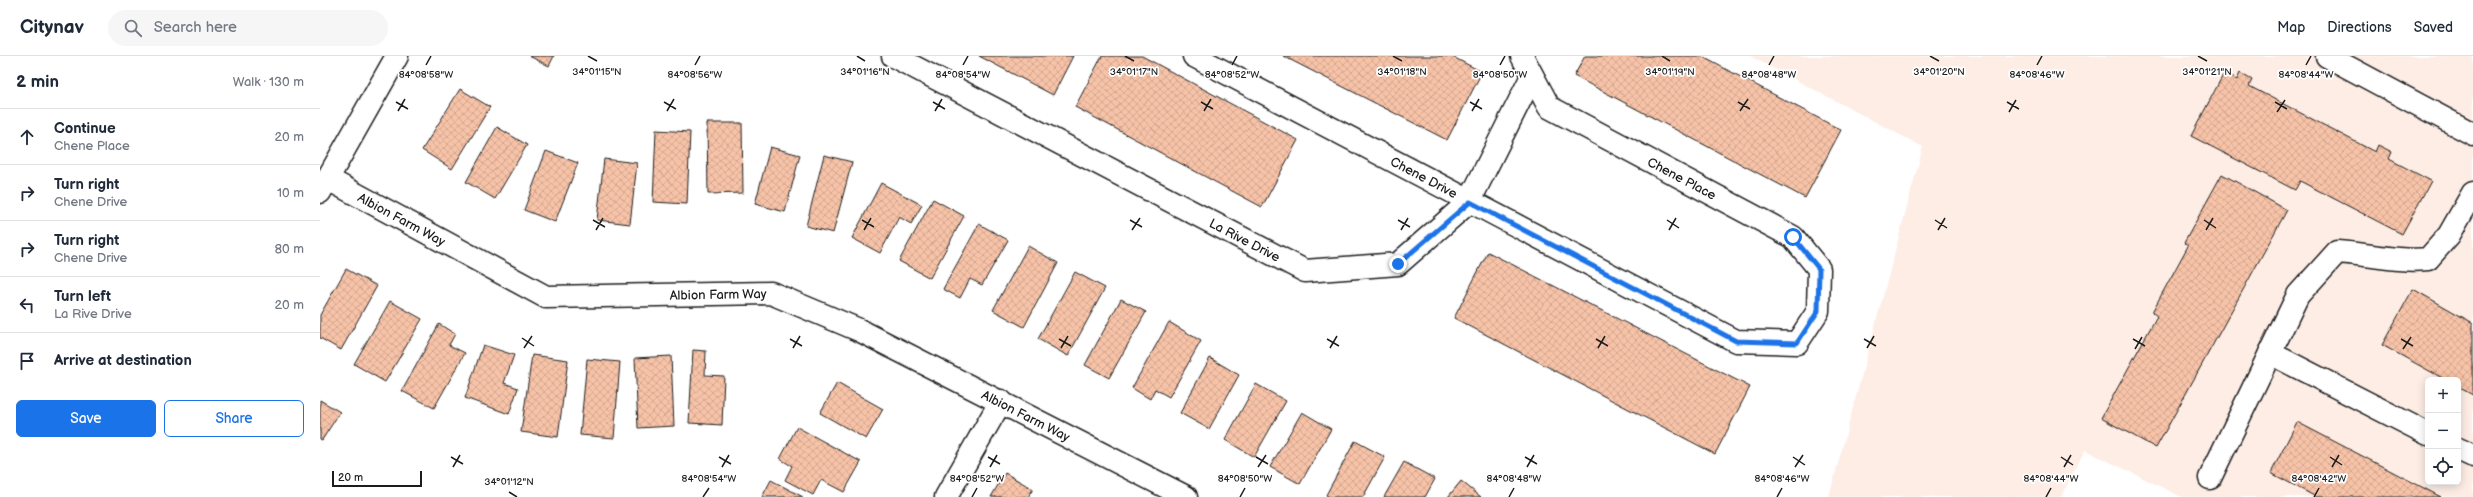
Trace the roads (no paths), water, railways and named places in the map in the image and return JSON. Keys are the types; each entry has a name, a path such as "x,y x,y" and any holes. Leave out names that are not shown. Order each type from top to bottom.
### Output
{"street":[{"path":"324,185 397,56"},
{"name":"La Rive Drive","path":"893,56 1305,271 1398,264 1470,202 1532,76"},
{"name":"Chene Drive","path":"1194,56 1736,341 1797,343 1818,311"},
{"name":"Chene Place","path":"1522,56 1549,108 1793,237 1819,269 1818,311"},
{"path":"2327,56 2473,134"},
{"name":"Albion Farm Way","path":"324,185 546,297 771,293 859,330 1001,400 1186,497"},
{"path":"2210,478 2298,295 2337,252 2363,254 2405,262 2428,259 2449,235 2473,193"},
{"path":"2270,353 2425,432"},
{"path":"946,497 1001,400"},
{"path":"2461,450 2473,456"}]}
